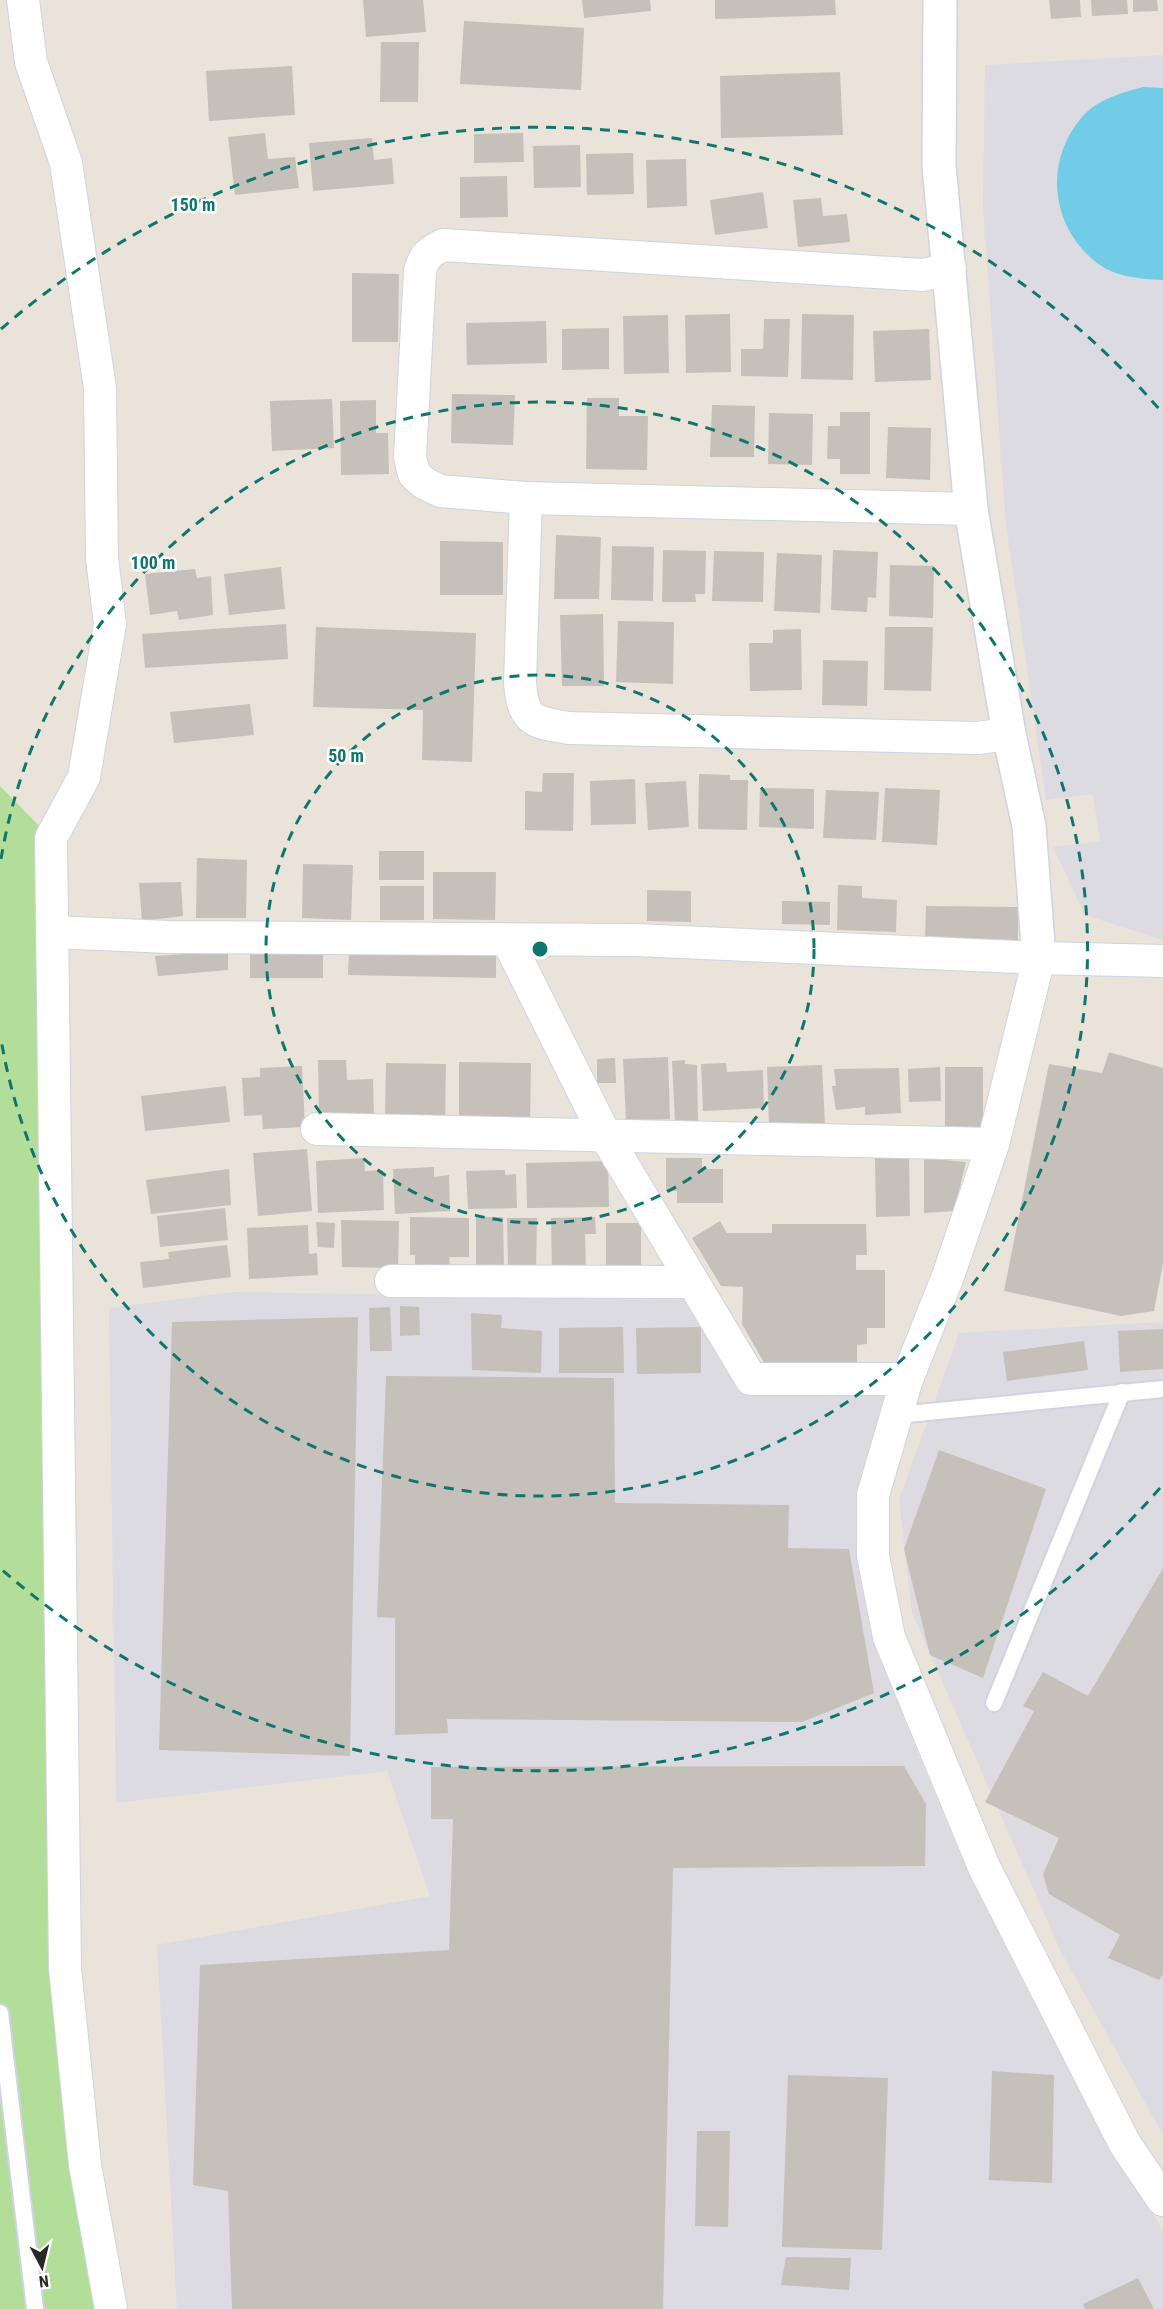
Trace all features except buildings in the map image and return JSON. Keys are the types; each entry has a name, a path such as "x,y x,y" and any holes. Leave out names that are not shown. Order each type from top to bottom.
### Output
{"street":[{"path":"23,0 31,63 66,163 100,388 102,558 110,624 84,777 51,838 65,1968 85,2165 111,2309"},
{"path":"940,0 939,166 971,509 1009,734 1029,826 1039,958 993,1144 948,1276 907,1379 873,1495 873,1556 889,1637 984,1867 1125,2144 1163,2200"},
{"path":"950,269 923,274 443,245 431,250 424,257 420,271 410,457 414,474 424,483 440,491 526,498 971,509"},
{"path":"526,498 521,700 526,715 542,724 569,728 977,738 1009,734"},
{"path":"53,932 168,937 508,941 636,940 1039,958 1163,961"},
{"path":"508,941 605,1135 751,1379 907,1379"},
{"path":"317,1129 993,1144"},
{"path":"391,1281 693,1282"}],"lane":[{"path":"897,1414 1163,1389"},
{"path":"994,1703 1122,1392"},
{"path":"0,2013 35,2309"}],"shaded area":[{"path":"1163,55 1163,940 1085,915 1053,847 1100,841 1093,794 1046,800 1006,525 983,204 985,65"},
{"path":"233,1292 690,1300 742,1393 886,1389 860,1517 903,1717 959,1852 1163,2232 1163,2309 177,2309 157,1945 430,1896 387,1771 116,1803 109,1308"},
{"path":"1163,1322 1163,2135 1060,1950 912,1613 899,1500 959,1333"}],"green space":[{"path":"0,786 51,838 51,1671 113,2309 0,2309"}],"water":[{"path":"1143,87 1163,88 1163,280 1120,274 1097,263 1070,231 1062,213 1058,193 1057,173 1061,154 1082,117 1103,101"}]}
